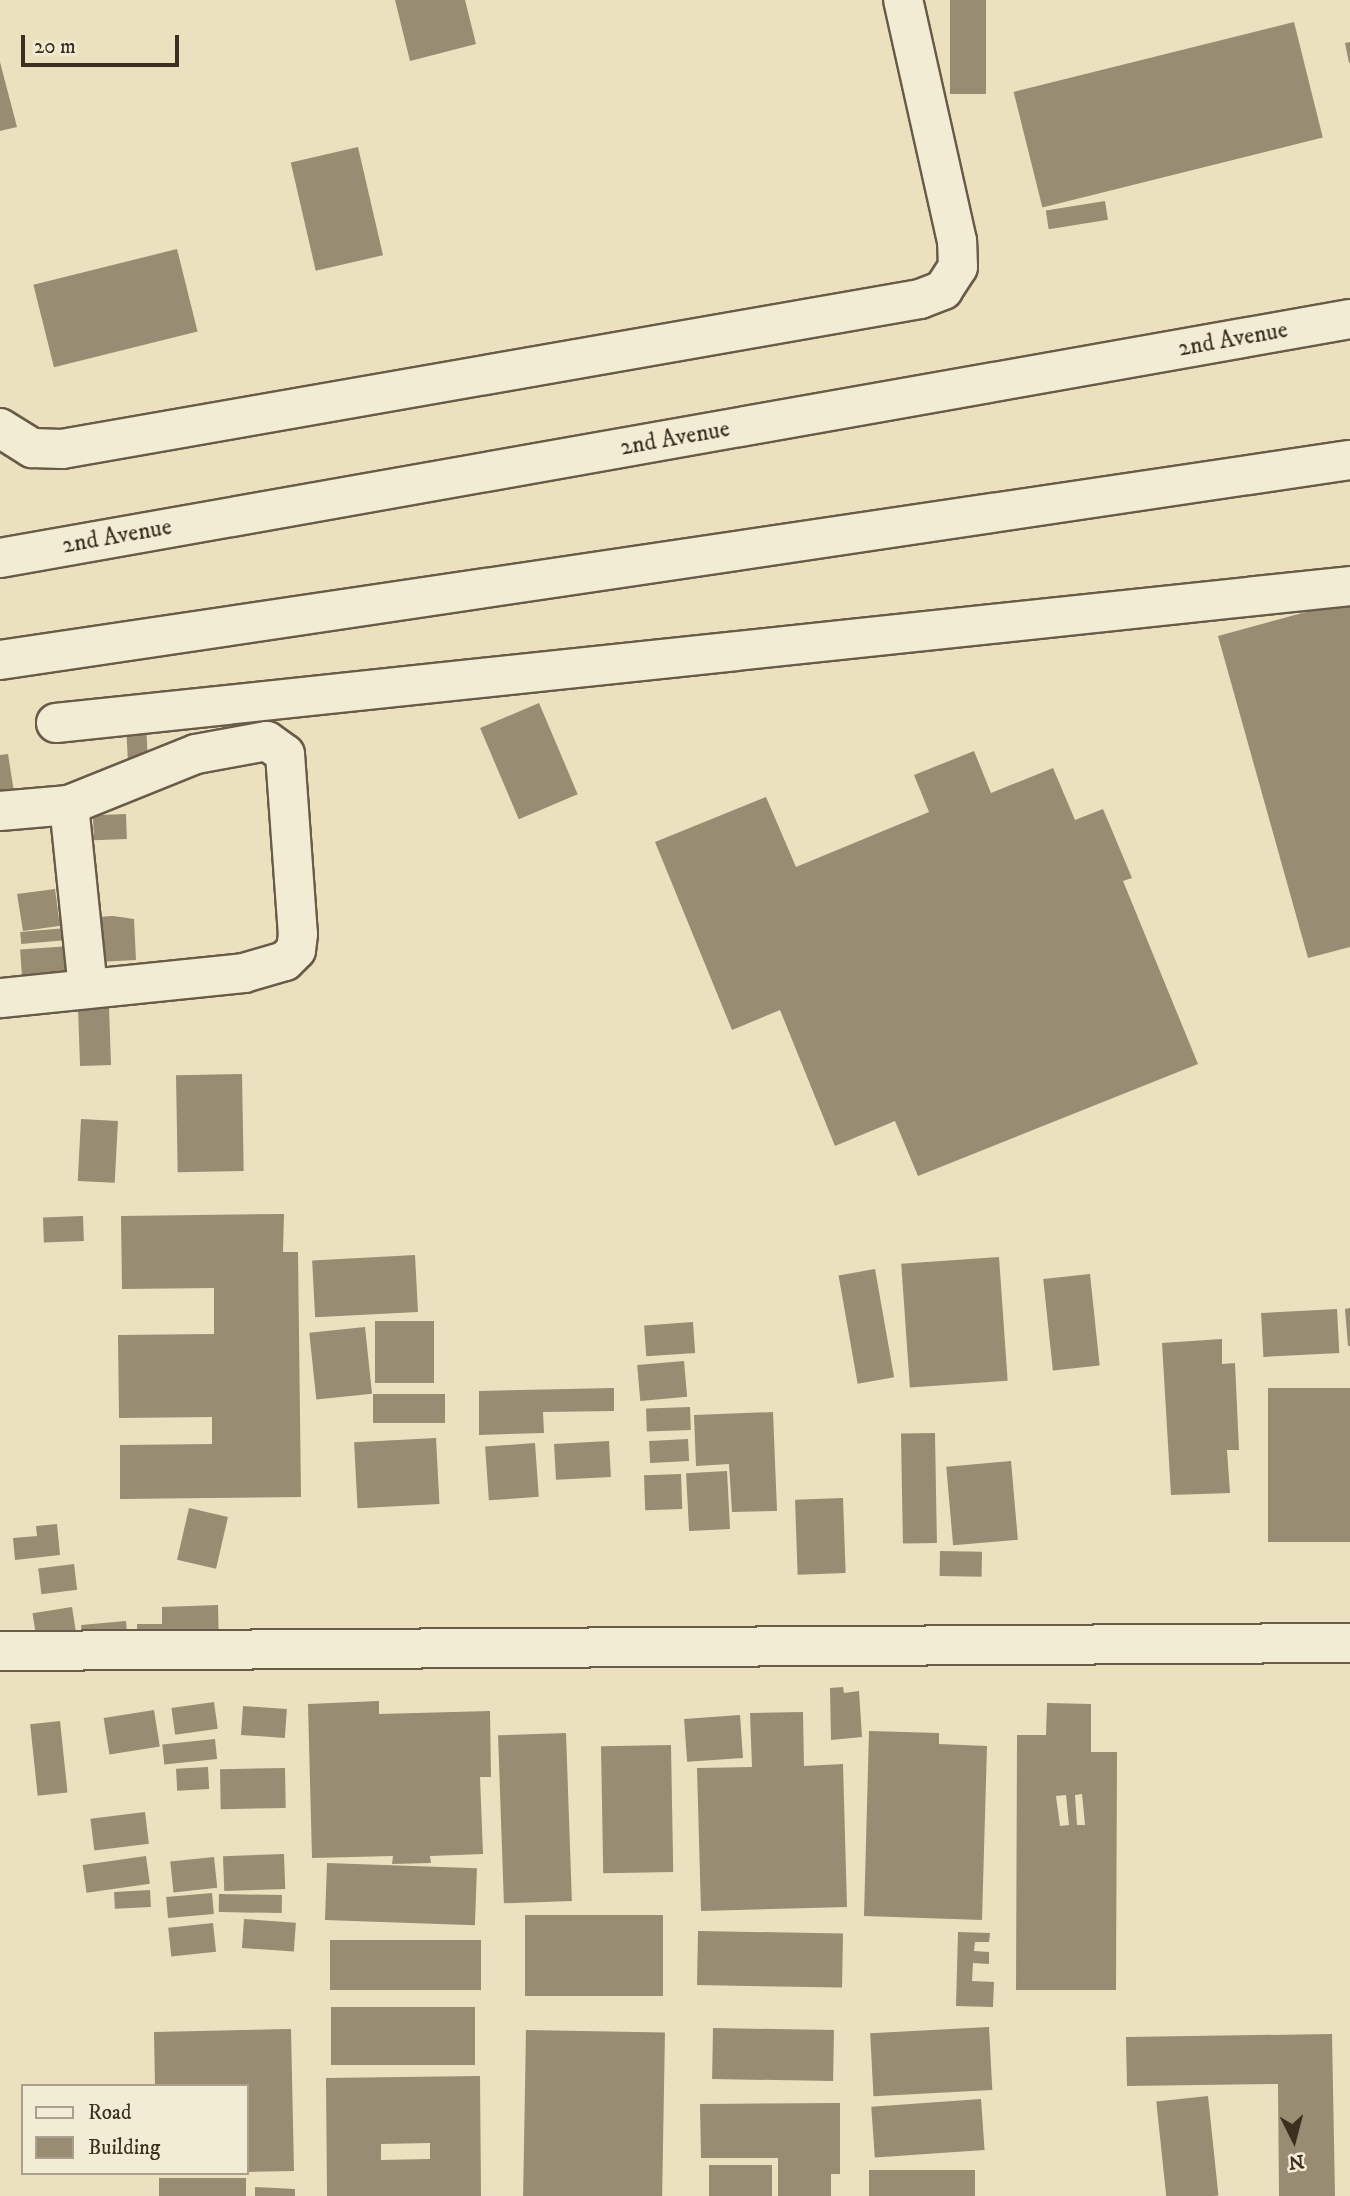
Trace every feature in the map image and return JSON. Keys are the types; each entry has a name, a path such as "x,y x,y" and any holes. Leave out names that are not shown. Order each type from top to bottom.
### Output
{"street":[{"path":"0,428 32,448 62,449 920,299 943,290 958,267 957,241 902,0"},
{"name":"2nd Avenue","path":"0,558 1350,319"},
{"path":"0,660 1350,460"},
{"path":"56,723 1350,586"},
{"path":"264,702 267,741"},
{"path":"0,811 69,804 196,754 267,741 285,754 296,950 285,961 244,973 0,998"},
{"path":"69,804 88,988"},
{"path":"0,1651 1350,1643"}],"building":[{"path":"395,0 465,0 476,44 410,61"},
{"path":"950,0 986,0 986,94 950,94"},
{"path":"1294,22 1323,137 1042,207 1014,92"},
{"path":"1350,42 1350,63 1349,63 1345,43"},
{"path":"0,62 17,127 0,131"},
{"path":"358,147 383,255 316,271 291,163"},
{"path":"1105,201 1108,220 1049,229 1046,210"},
{"path":"177,249 198,331 54,367 33,285"},
{"path":"1350,600 1350,947 1308,958 1218,636"},
{"path":"539,703 578,794 519,819 480,728"},
{"path":"146,724 148,760 128,761 126,725"},
{"path":"974,751 991,793 1053,768 1075,820 1103,809 1132,878 1123,881 1198,1064 918,1176 895,1121 835,1146 780,1010 732,1030 655,842 766,797 796,867 929,812 914,775"},
{"path":"8,754 14,792 0,794 0,755"},
{"path":"126,814 127,839 94,840 93,815"},
{"path":"55,889 59,919 65,918 66,925 23,931 17,894"},
{"path":"96,917 134,919 136,960 98,962"},
{"path":"66,928 67,940 21,944 20,932"},
{"path":"70,946 72,975 22,978 20,949"},
{"path":"109,1007 111,1065 80,1066 78,1008"},
{"path":"242,1074 244,1171 178,1172 176,1075"},
{"path":"81,1119 118,1121 115,1183 78,1181"},
{"path":"284,1214 283,1252 298,1252 301,1497 120,1499 120,1445 212,1444 212,1417 119,1418 118,1335 214,1334 214,1288 122,1289 121,1216"},
{"path":"83,1216 84,1241 44,1242 43,1217"},
{"path":"415,1255 418,1312 315,1317 312,1260"},
{"path":"999,1257 1008,1381 910,1388 901,1264"},
{"path":"875,1269 894,1377 858,1384 839,1275"},
{"path":"1090,1274 1100,1365 1053,1370 1043,1279"},
{"path":"1350,1308 1350,1346 1348,1346 1345,1309"},
{"path":"1337,1309 1339,1353 1263,1357 1261,1313"},
{"path":"375,1321 434,1321 434,1383 375,1383"},
{"path":"693,1322 695,1353 646,1356 644,1325"},
{"path":"365,1327 372,1394 316,1399 309,1333"},
{"path":"1222,1339 1222,1364 1235,1363 1239,1450 1227,1450 1230,1493 1171,1495 1162,1343"},
{"path":"684,1361 687,1397 640,1401 637,1365"},
{"path":"614,1388 614,1411 543,1412 544,1433 479,1435 479,1391"},
{"path":"1268,1388 1350,1388 1350,1542 1268,1542"},
{"path":"373,1394 445,1394 445,1423 373,1423"},
{"path":"690,1407 691,1430 647,1432 646,1409"},
{"path":"773,1412 777,1511 732,1512 729,1464 696,1466 694,1415"},
{"path":"935,1433 937,1543 903,1544 901,1434"},
{"path":"436,1438 439,1504 358,1508 354,1442"},
{"path":"688,1439 689,1461 650,1463 649,1441"},
{"path":"609,1441 611,1477 556,1480 554,1444"},
{"path":"535,1443 539,1497 489,1500 485,1446"},
{"path":"1011,1461 1018,1540 953,1545 946,1467"},
{"path":"727,1471 730,1529 689,1531 686,1473"},
{"path":"681,1474 682,1509 645,1510 644,1475"},
{"path":"843,1498 846,1573 798,1575 795,1500"},
{"path":"189,1508 228,1517 216,1569 177,1560"},
{"path":"57,1524 60,1555 15,1560 13,1538 37,1536 36,1526"},
{"path":"940,1551 982,1552 982,1577 940,1576"},
{"path":"74,1564 77,1590 41,1594 38,1568"},
{"path":"218,1605 219,1646 137,1649 137,1624 162,1624 162,1607"},
{"path":"72,1607 76,1631 36,1637 32,1613"},
{"path":"126,1621 128,1643 83,1647 81,1625"},
{"path":"843,1687 844,1693 859,1691 862,1737 831,1740 830,1688"},
{"path":"379,1701 379,1714 490,1711 491,1777 480,1777 483,1854 430,1856 431,1863 392,1864 393,1856 312,1858 308,1704"},
{"path":"214,1702 218,1729 175,1735 171,1708"},
{"path":"1047,1703 1091,1704 1091,1752 1117,1752 1116,1990 1016,1990 1017,1735 1046,1735","holes":["1082,1794 1085,1825 1077,1825 1075,1795","1066,1795 1069,1825 1060,1826 1056,1796"]},
{"path":"243,1706 287,1709 285,1738 241,1735"},
{"path":"154,1710 160,1747 109,1755 104,1718"},
{"path":"803,1712 804,1766 843,1764 847,1907 701,1911 697,1768 752,1767 750,1713"},
{"path":"740,1715 743,1758 687,1762 684,1719"},
{"path":"60,1721 68,1793 38,1796 30,1724"},
{"path":"869,1731 939,1733 939,1744 987,1746 982,1920 864,1916"},
{"path":"566,1733 572,1901 504,1903 498,1735"},
{"path":"215,1739 217,1759 164,1764 162,1745"},
{"path":"671,1745 673,1872 603,1873 601,1746"},
{"path":"208,1767 209,1789 177,1791 176,1769"},
{"path":"285,1768 286,1808 221,1809 220,1769"},
{"path":"145,1812 149,1844 94,1850 90,1819"},
{"path":"284,1854 285,1889 224,1891 223,1856"},
{"path":"146,1856 150,1884 87,1893 83,1865"},
{"path":"214,1857 217,1888 173,1892 170,1862"},
{"path":"327,1863 477,1868 475,1925 325,1920"},
{"path":"150,1890 151,1907 115,1909 114,1892"},
{"path":"212,1893 214,1914 168,1918 166,1897"},
{"path":"219,1894 282,1895 282,1913 219,1912"},
{"path":"525,1915 663,1915 663,1996 525,1996"},
{"path":"244,1919 296,1923 294,1952 242,1948"},
{"path":"213,1923 216,1952 171,1957 168,1928"},
{"path":"698,1931 843,1934 842,1988 697,1985"},
{"path":"958,1932 990,1933 989,1942 975,1942 974,1951 989,1952 989,1964 973,1963 972,1981 994,1982 993,2007 956,2006"},
{"path":"330,1940 481,1940 481,1990 330,1990"},
{"path":"331,2007 475,2007 475,2065 331,2065"},
{"path":"989,2027 992,2090 873,2096 870,2033"},
{"path":"713,2028 834,2030 833,2081 712,2079"},
{"path":"291,2029 294,2171 248,2172 248,2084 155,2084 154,2032"},
{"path":"526,2030 665,2032 662,2196 523,2196"},
{"path":"1332,2034 1335,2196 1279,2196 1278,2084 1127,2086 1126,2037"},
{"path":"480,2076 481,2196 327,2196 326,2078","holes":["430,2143 430,2159 381,2160 381,2144"]},
{"path":"1208,2096 1218,2195 1166,2196 1156,2101"},
{"path":"981,2099 985,2150 875,2158 871,2107"},
{"path":"840,2103 840,2174 831,2174 831,2196 778,2196 778,2158 701,2158 700,2104"},
{"path":"709,2165 772,2165 772,2196 709,2196"},
{"path":"869,2170 975,2170 975,2196 869,2196"},
{"path":"159,2178 246,2178 246,2196 159,2196"},
{"path":"255,2187 295,2189 295,2196 255,2196"}]}
